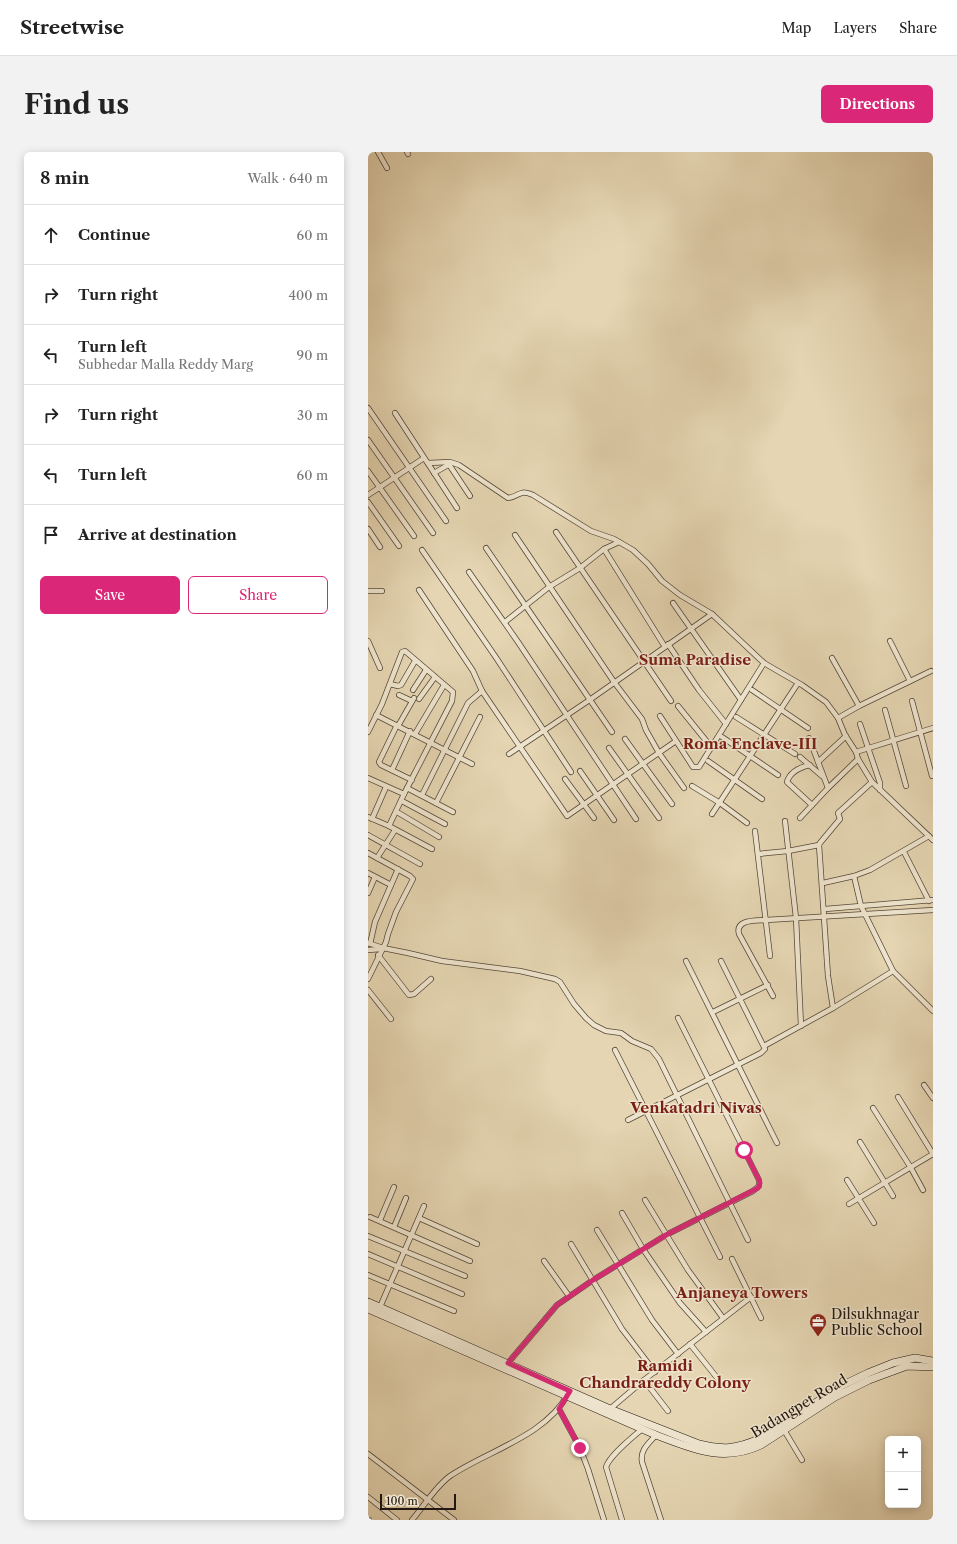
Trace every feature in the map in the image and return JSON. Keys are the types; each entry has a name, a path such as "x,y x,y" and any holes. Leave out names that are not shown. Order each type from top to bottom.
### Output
{"main road":[{"path":"368,1302 508,1363 568,1394"},
{"path":"368,1309 568,1394"},
{"name":"Badangpet Road","path":"568,1394 699,1444 714,1448 730,1449 759,1439 843,1385 868,1373 893,1363 915,1358 933,1361"},
{"name":"Badangpet Road","path":"568,1394 642,1429 695,1450 726,1454 749,1451 761,1445 836,1397 869,1380 906,1366 933,1367"}],"street":[{"path":"378,152 387,168"},
{"path":"368,408 446,521"},
{"path":"395,413 457,508"},
{"path":"368,440 433,533"},
{"path":"368,495 424,458"},
{"path":"428,464 450,462 459,465 508,498 511,498 520,492 529,493 591,531 619,542 637,552 662,581 680,595 712,614 764,664 798,683 826,702 838,718 846,736 856,752 858,759 872,782 933,840"},
{"path":"434,473 448,465 450,466 470,496"},
{"path":"368,471 414,536"},
{"path":"368,502 399,546"},
{"path":"368,529 380,547"},
{"path":"556,532 671,701"},
{"path":"515,535 614,682 642,718 646,730 659,753 684,788"},
{"path":"505,622 550,587 580,568 604,549 619,542"},
{"path":"486,548 591,699 612,732"},
{"path":"604,549 667,645 699,690 726,724"},
{"path":"422,550 571,772"},
{"path":"468,572 505,622 566,716 636,819"},
{"path":"419,590 473,671 482,691 521,746 567,816 676,741"},
{"path":"368,591 382,592"},
{"path":"673,603 741,700"},
{"path":"509,754 591,699 712,614"},
{"path":"368,641 370,651 380,668"},
{"path":"890,641 910,682"},
{"path":"368,732 382,704 402,652 405,651 453,692 452,701 389,826"},
{"path":"832,658 859,706"},
{"path":"390,684 398,686 401,685 415,661"},
{"path":"660,716 694,767 699,767 764,664"},
{"path":"413,690 426,670"},
{"path":"838,718 859,706 931,671"},
{"path":"419,699 435,677"},
{"path":"712,814 798,683"},
{"path":"416,734 444,685"},
{"path":"752,690 808,728"},
{"path":"422,795 468,703 482,691"},
{"path":"399,695 413,700 397,725 379,762 381,765 412,780"},
{"path":"912,700 932,776"},
{"path":"678,706 712,748"},
{"path":"886,710 906,786"},
{"path":"376,716 410,731 472,764"},
{"path":"736,716 795,754"},
{"path":"436,803 480,717"},
{"path":"860,724 880,783 880,790"},
{"path":"856,752 933,728"},
{"path":"392,770 410,731"},
{"path":"818,762 846,736"},
{"path":"722,737 778,775"},
{"path":"809,738 828,788"},
{"path":"625,739 672,804"},
{"path":"609,748 658,818"},
{"path":"800,757 824,778"},
{"path":"800,818 858,759"},
{"path":"708,761 762,799"},
{"path":"810,766 799,769 788,778 787,782 812,805"},
{"path":"580,771 614,820"},
{"path":"368,778 404,794"},
{"path":"565,779 594,818"},
{"path":"833,1008 828,976 825,909 819,845 840,819 838,814 872,782"},
{"path":"386,786 370,818 389,826 432,849"},
{"path":"692,786 720,803 747,823"},
{"path":"407,788 453,812"},
{"path":"402,801 445,824"},
{"path":"397,812 439,837"},
{"path":"785,821 796,918 801,1026"},
{"path":"377,858 395,830"},
{"path":"755,831 770,956"},
{"path":"368,834 420,864"},
{"path":"823,883 854,876 870,870 904,852 929,836"},
{"path":"758,854 788,851 819,845"},
{"path":"825,909 931,900 904,852"},
{"path":"368,853 412,877 413,880 396,912 386,942 378,955 368,979"},
{"path":"398,869 375,922 369,944 442,961 520,971 555,978 560,982 574,1004 594,1025 606,1031 621,1033 632,1041 651,1049 655,1053 748,1240"},
{"path":"368,873 391,885"},
{"path":"854,876 861,906 893,971 933,1011"},
{"path":"368,893 375,877"},
{"path":"773,996 739,930 741,924 745,922 766,920 933,910"},
{"path":"368,950 382,948"},
{"path":"378,955 409,994 414,994 431,979"},
{"path":"686,961 713,1012 777,1143"},
{"path":"721,961 764,1046"},
{"path":"628,1120 677,1097 761,1053 764,1046 833,1008 893,971"},
{"path":"713,1012 768,985"},
{"path":"368,990 391,1019"},
{"path":"508,1363 557,1305 569,1296 666,1235 755,1190 759,1186 760,1183 678,1018"},
{"path":"615,1050 645,1112 720,1257"},
{"path":"924,1085 933,1098"},
{"path":"848,1204 933,1154 898,1097"},
{"path":"873,1108 911,1168 923,1190"},
{"path":"860,1142 893,1196"},
{"path":"847,1180 874,1222"},
{"path":"380,1220 394,1187"},
{"path":"394,1227 406,1198"},
{"path":"645,1200 688,1270 723,1318"},
{"path":"380,1307 424,1206"},
{"path":"622,1213 643,1249 680,1303 706,1332"},
{"path":"370,1217 380,1220 470,1261"},
{"path":"419,1218 477,1244"},
{"path":"597,1230 652,1320 678,1354"},
{"path":"368,1236 465,1276"},
{"path":"571,1244 622,1329 655,1372"},
{"path":"368,1254 462,1294"},
{"path":"732,1259 761,1318"},
{"path":"544,1261 569,1296"},
{"path":"368,1275 454,1311"},
{"path":"610,1409 644,1380 751,1297"},
{"path":"690,1344 718,1379"},
{"path":"644,1380 668,1411"},
{"path":"412,1520 448,1477 497,1452 543,1424 559,1409 568,1394"},
{"path":"559,1409 580,1448 593,1481 604,1520"},
{"path":"622,1520 606,1467 612,1456 642,1429"},
{"path":"784,1430 802,1460"},
{"path":"656,1435 643,1450 641,1456 661,1520"},
{"path":"368,1454 454,1520"},
{"path":"368,1497 397,1520"}],"place":[{"name":"Dilsukhnagar Public School","path":"818,1337"}],"district":[{"name":"Suma Paradise","path":"695,659"},
{"name":"Roma Enclave-III","path":"750,743"},
{"name":"Venkatadri Nivas","path":"696,1107"},
{"name":"Anjaneya Towers","path":"742,1292"},
{"name":"Ramidi Chandrareddy Colony","path":"665,1374"}],"route":[{"path":"580,1448 559,1409 570,1391 508,1363 540,1323 557,1305 593,1280 666,1235 758,1188 760,1183 759,1180 744,1150"}]}
